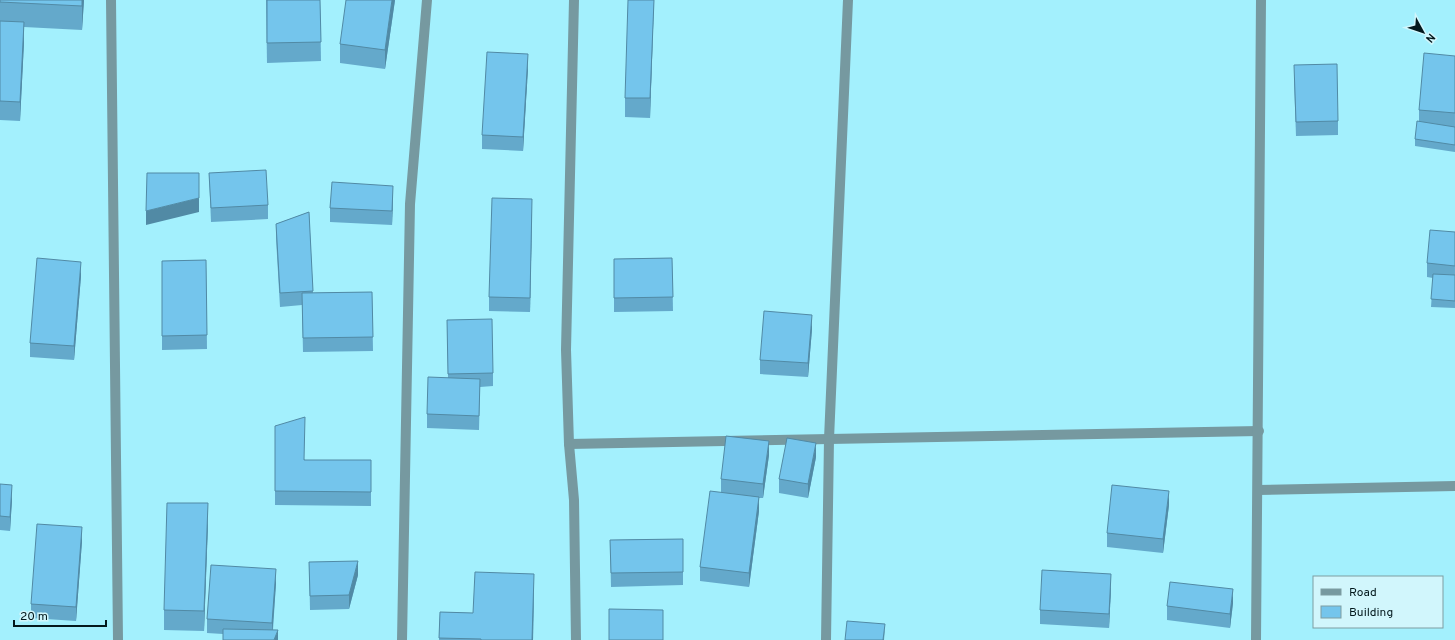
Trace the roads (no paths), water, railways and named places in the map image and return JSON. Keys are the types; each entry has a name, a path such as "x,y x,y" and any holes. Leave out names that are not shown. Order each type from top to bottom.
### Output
{"street":[{"path":"111,0 118,640"},
{"path":"402,640 410,204 427,0"},
{"path":"574,0 566,350 574,500 576,640"},
{"path":"826,640 829,439 848,0"},
{"path":"1256,640 1262,0"},
{"path":"570,444 1259,431"},
{"path":"1258,490 1455,486"}]}
